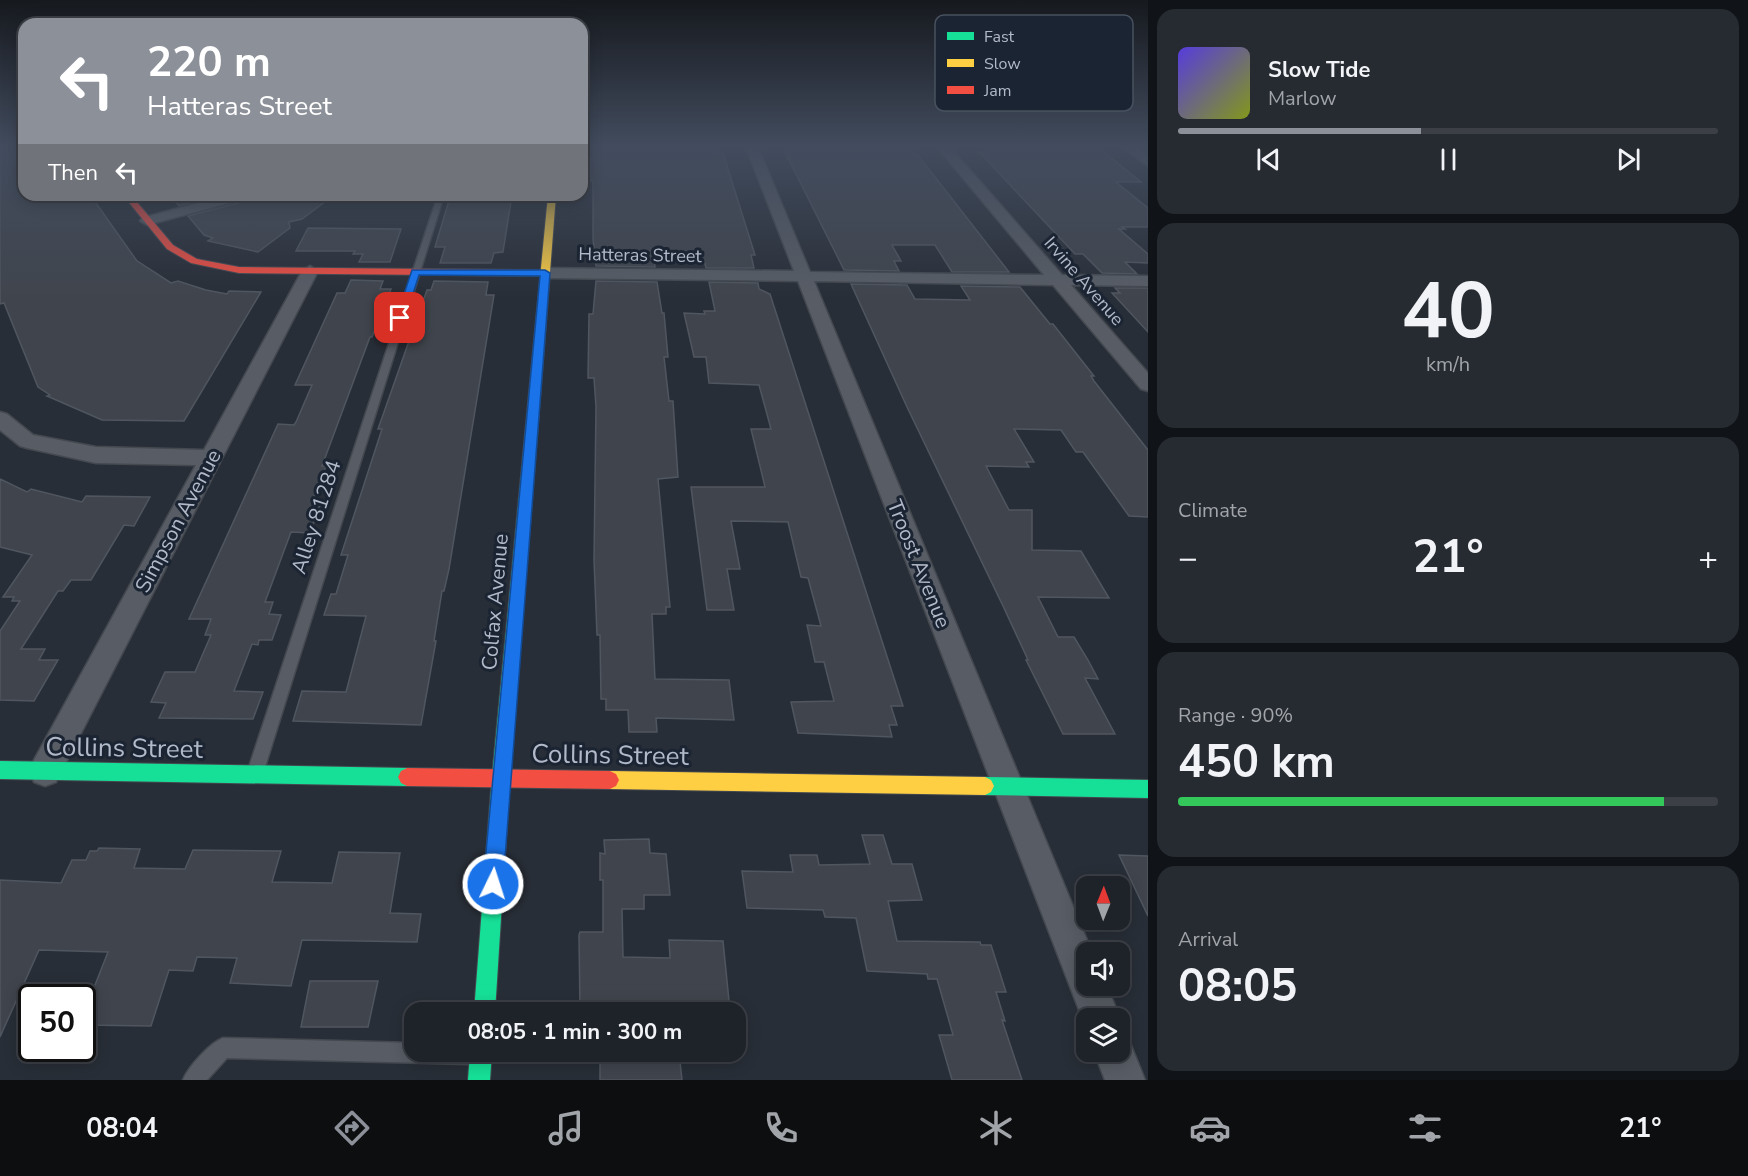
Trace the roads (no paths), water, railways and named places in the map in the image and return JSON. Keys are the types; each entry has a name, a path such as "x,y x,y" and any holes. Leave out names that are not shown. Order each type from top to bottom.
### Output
{"street":[{"name":"Troost Avenue","path":"772,197 1076,957"},
{"name":"Irvine Avenue","path":"987,197 1148,385"},
{"name":"Hatteras Street","path":"132,201 170,247 194,261 239,270 1148,281"},
{"path":"147,221 221,201"},
{"name":"Colfax Avenue","path":"485,1002 501,777 551,201"},
{"name":"Simpson Avenue","path":"45,771 213,458 310,271"},
{"path":"0,419 27,441 96,455 213,458"},
{"name":"Collins Street","path":"0,770 1148,789"},
{"path":"479,1080 480,1062"},
{"path":"1118,1062 1125,1080"}],"lane":[{"name":"Alley 81284","path":"255,774 439,201"},
{"path":"193,1080 223,1048 404,1052"}]}
